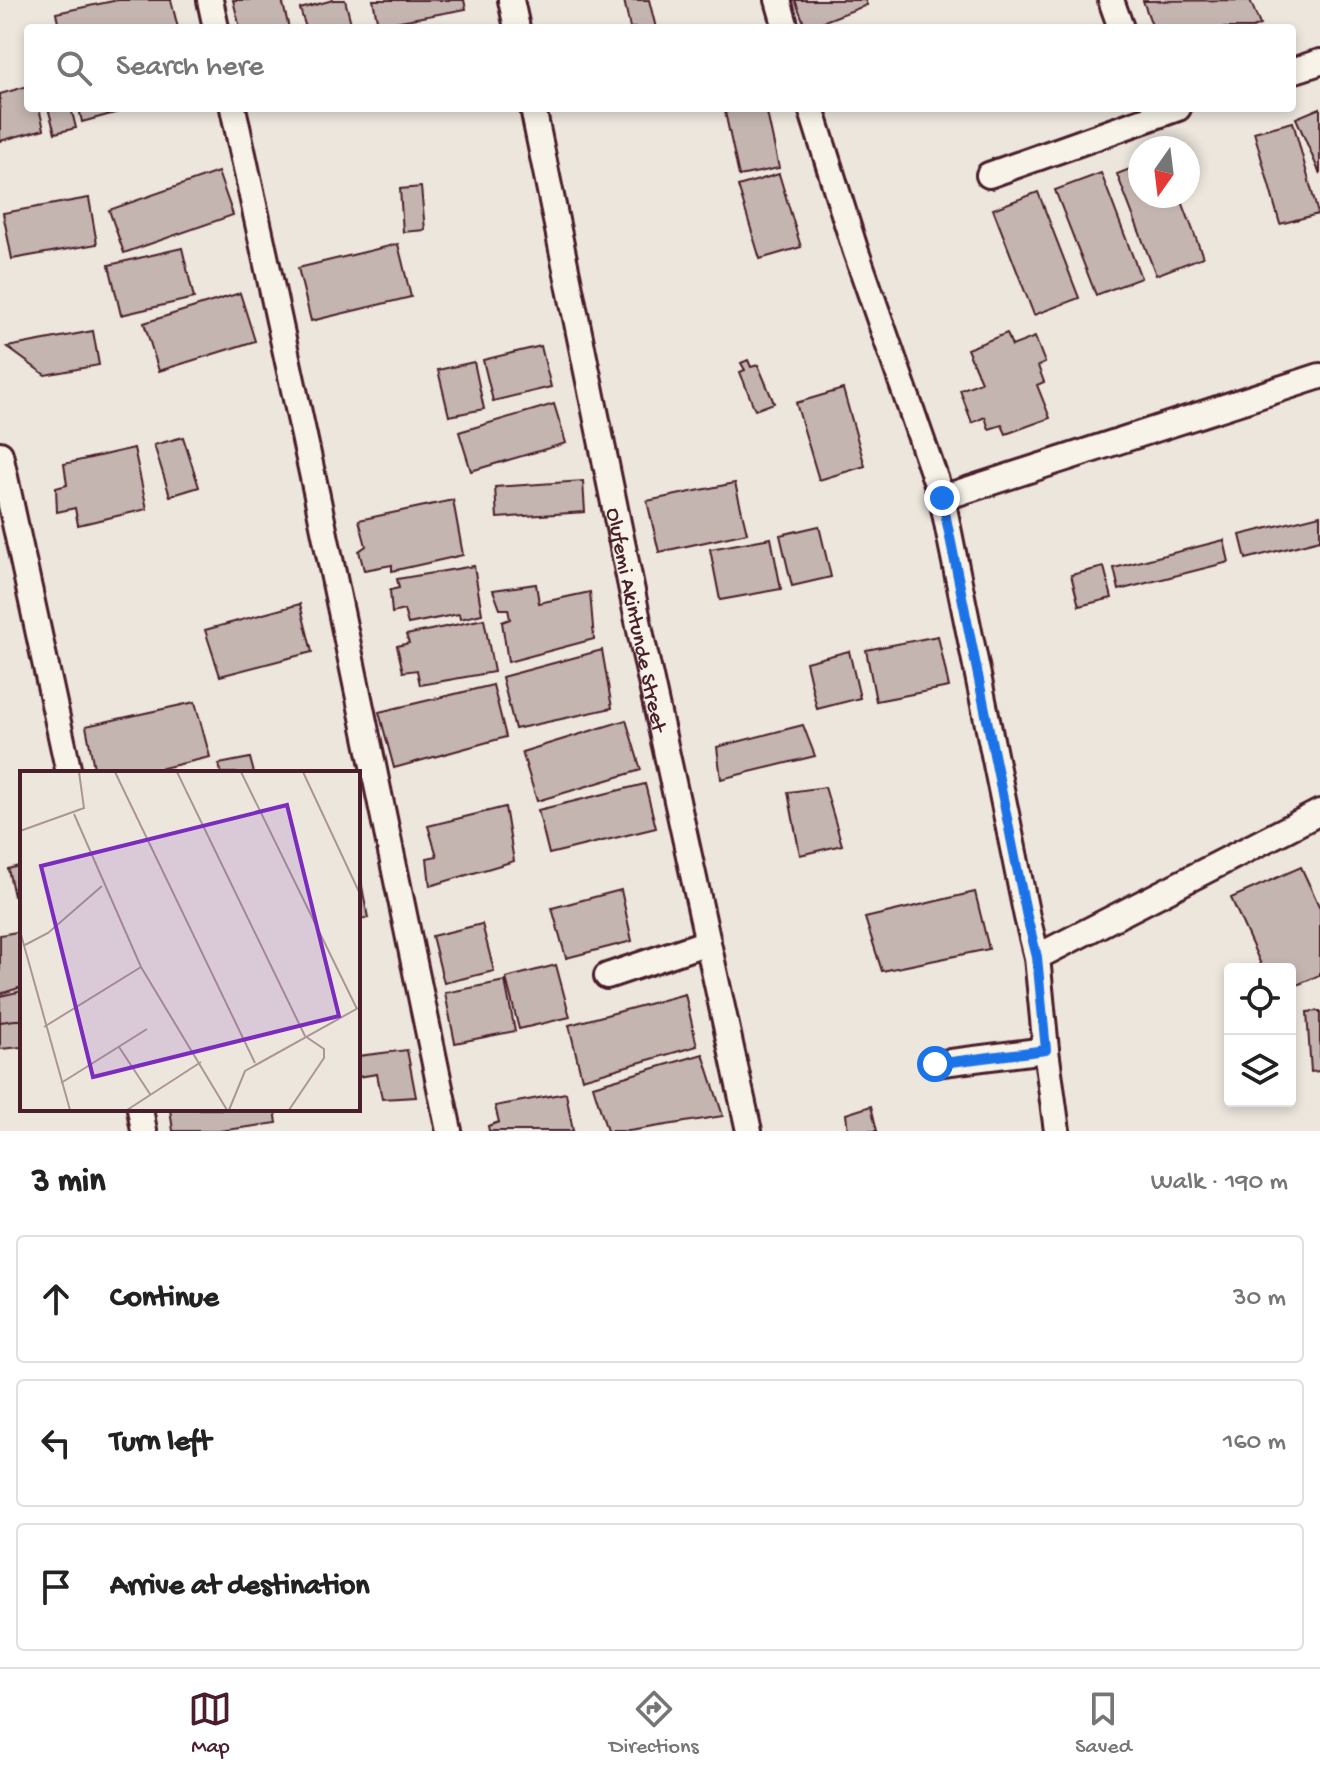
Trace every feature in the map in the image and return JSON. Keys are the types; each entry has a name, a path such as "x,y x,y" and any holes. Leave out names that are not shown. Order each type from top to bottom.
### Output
{"street":[{"path":"210,0 215,24"},
{"path":"511,0 516,24"},
{"path":"778,0 785,24"},
{"path":"1111,0 1120,24"},
{"path":"1296,70 1320,62"},
{"path":"234,112 449,1131"},
{"name":"Olufemi Akintunde Street","path":"534,112 642,640 749,1131"},
{"path":"812,112 855,249 942,498 1037,957 1057,1131"},
{"path":"989,175 1150,112"},
{"path":"942,498 1320,376"},
{"path":"0,454 69,771"},
{"path":"1037,957 1320,812"},
{"path":"607,976 708,942"},
{"path":"935,1064 1046,1050"},
{"path":"140,1111 144,1131"}],"building":[{"path":"118,0 171,0 177,24 58,24 56,13"},
{"path":"233,0 282,0 288,24 239,24"},
{"path":"345,0 351,24 305,24 300,9"},
{"path":"373,0 464,0 466,9 378,24"},
{"path":"624,0 649,0 655,24 629,24"},
{"path":"795,0 865,0 867,5 817,24 804,24"},
{"path":"1250,0 1260,24 1152,24 1143,1"},
{"path":"24,87 24,112 40,112 44,129 0,141 0,94"},
{"path":"1320,108 1320,174 1296,118"},
{"path":"49,112 72,112 76,128 55,133"},
{"path":"80,112 118,112 82,122"},
{"path":"725,112 767,112 779,168 739,176"},
{"path":"1293,122 1318,214 1280,224 1254,132"},
{"path":"1128,170 1128,202 1117,174"},
{"path":"218,172 233,215 124,253 109,210"},
{"path":"1101,173 1141,278 1096,295 1055,190"},
{"path":"779,174 801,247 760,259 738,186"},
{"path":"421,187 425,230 403,232 400,189"},
{"path":"1038,192 1079,298 1034,315 993,209"},
{"path":"89,198 97,244 12,259 3,213"},
{"path":"1130,208 1185,208 1203,257 1156,275"},
{"path":"398,244 411,297 311,321 298,268"},
{"path":"182,248 194,298 121,315 109,265"},
{"path":"240,293 255,341 159,371 144,323"},
{"path":"93,331 99,365 45,375 7,347"},
{"path":"1007,333 1012,346 1035,337 1045,363 1038,366 1044,382 1037,385 1050,418 1006,434 1002,425 989,429 985,417 972,423 960,390 981,382 967,349"},
{"path":"541,346 551,387 493,401 483,360"},
{"path":"748,360 751,367 758,365 774,403 755,410 740,372 745,370 741,363"},
{"path":"474,362 484,409 449,416 438,370"},
{"path":"843,389 865,466 819,480 796,403"},
{"path":"554,404 566,443 471,471 459,432"},
{"path":"183,437 199,487 170,496 154,445"},
{"path":"134,448 147,509 78,525 75,508 57,512 56,488 67,485 64,464"},
{"path":"583,481 585,512 497,518 495,487"},
{"path":"735,483 747,533 659,552 647,501"},
{"path":"453,500 463,555 392,571 392,565 364,570 359,551 366,546 359,520"},
{"path":"1320,515 1320,540 1246,559 1240,535"},
{"path":"819,526 831,577 792,586 780,535"},
{"path":"771,538 781,589 720,600 710,549"},
{"path":"1224,540 1229,562 1119,590 1114,568"},
{"path":"474,566 482,614 460,619 459,614 408,624 404,610 392,613 390,590 399,588 397,579"},
{"path":"1104,567 1112,598 1079,606 1071,575"},
{"path":"536,584 539,603 590,592 594,639 508,662 502,622 510,619 508,609 500,609 493,590"},
{"path":"300,604 312,652 220,676 205,630"},
{"path":"484,619 494,672 420,685 417,670 403,672 397,646 409,643 406,635"},
{"path":"938,636 949,687 876,701 866,650"},
{"path":"602,650 612,708 515,729 502,677"},
{"path":"849,651 860,698 817,709 806,662"},
{"path":"493,685 506,737 394,768 379,712"},
{"path":"195,702 210,757 150,771 95,771 86,726"},
{"path":"626,720 641,770 537,801 522,752"},
{"path":"803,725 815,756 721,779 717,747"},
{"path":"250,758 253,771 221,771 219,764"},
{"path":"645,784 656,828 549,854 538,810"},
{"path":"825,787 842,845 800,855 788,792"},
{"path":"505,807 514,861 430,886 427,858 437,856 428,826"},
{"path":"20,866 20,894 14,896 8,869"},
{"path":"1301,867 1320,908 1320,975 1296,985 1296,963 1260,963 1231,898"},
{"path":"360,876 368,918 360,919"},
{"path":"621,890 632,941 566,958 552,908"},
{"path":"975,892 989,949 882,971 865,918"},
{"path":"482,924 494,971 444,983 432,936"},
{"path":"20,931 20,988 0,994 0,935"},
{"path":"556,965 570,1017 519,1029 506,978"},
{"path":"505,981 515,1031 455,1043 445,993"},
{"path":"20,991 20,1019 0,1022 0,996"},
{"path":"685,994 697,1046 582,1079 569,1025"},
{"path":"1320,1011 1320,1071 1311,1072 1307,1012"},
{"path":"20,1019 20,1047 0,1049 0,1022"},
{"path":"407,1050 416,1097 382,1099 377,1074 360,1077 360,1056"},
{"path":"703,1054 723,1116 629,1131 607,1131 593,1086"},
{"path":"566,1093 573,1131 489,1131 488,1126 499,1122 495,1106"},
{"path":"871,1106 877,1131 848,1131 846,1114"},
{"path":"170,1111 275,1111 277,1123 219,1131 173,1131"}],"route":[{"path":"935,1064 1046,1050 1037,957 942,498"}]}
